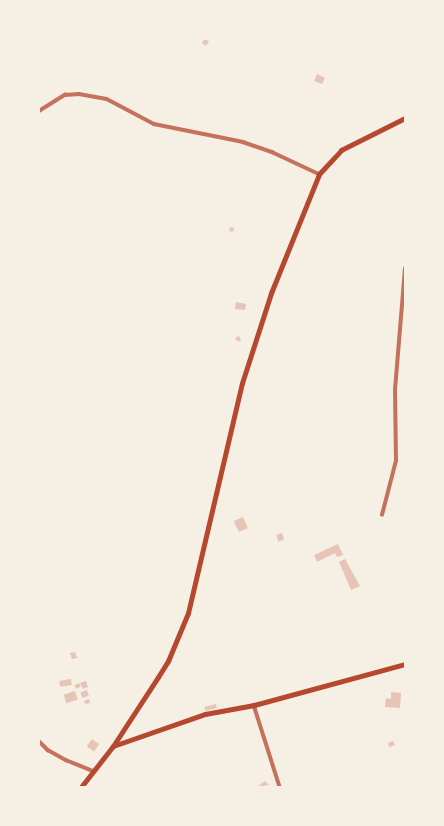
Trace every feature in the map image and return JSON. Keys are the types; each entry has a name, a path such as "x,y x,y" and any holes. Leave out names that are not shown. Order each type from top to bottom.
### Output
{"main road":[{"path":"81,787 113,746 168,661 188,613 242,383 271,293 319,174 341,150 405,118"},
{"path":"113,746 205,714 254,705 405,664"}],"street":[{"path":"39,111 65,95 80,94 107,99 154,124 243,142 272,152 319,174"},
{"path":"382,515 396,461 395,390 405,268"},
{"path":"254,705 280,787"},
{"path":"39,741 48,750 66,760 94,771"}],"building":[{"path":"204,39 209,41 206,46 202,43"},
{"path":"317,74 325,78 322,84 314,81"},
{"path":"233,227 234,231 230,232 229,228"},
{"path":"236,302 246,304 245,310 235,309"},
{"path":"239,336 241,340 238,342 235,338"},
{"path":"243,517 248,528 239,532 234,521"},
{"path":"282,533 284,540 278,541 276,535"},
{"path":"338,544 343,555 337,557 335,553 317,562 314,555"},
{"path":"345,559 360,586 351,590 339,562"},
{"path":"75,652 77,658 72,659 70,653"},
{"path":"71,679 72,685 60,687 59,681"},
{"path":"86,681 88,687 83,689 80,683"},
{"path":"79,683 81,687 76,689 75,685"},
{"path":"87,690 89,696 82,698 80,692"},
{"path":"75,691 78,700 66,703 64,695"},
{"path":"391,692 401,693 400,708 385,707 386,698 391,699"},
{"path":"89,699 90,703 85,704 84,701"},
{"path":"216,704 217,708 205,711 204,707"},
{"path":"92,739 99,744 94,752 87,746"},
{"path":"393,741 395,745 389,747 388,743"},
{"path":"265,781 269,785 257,787"}]}
